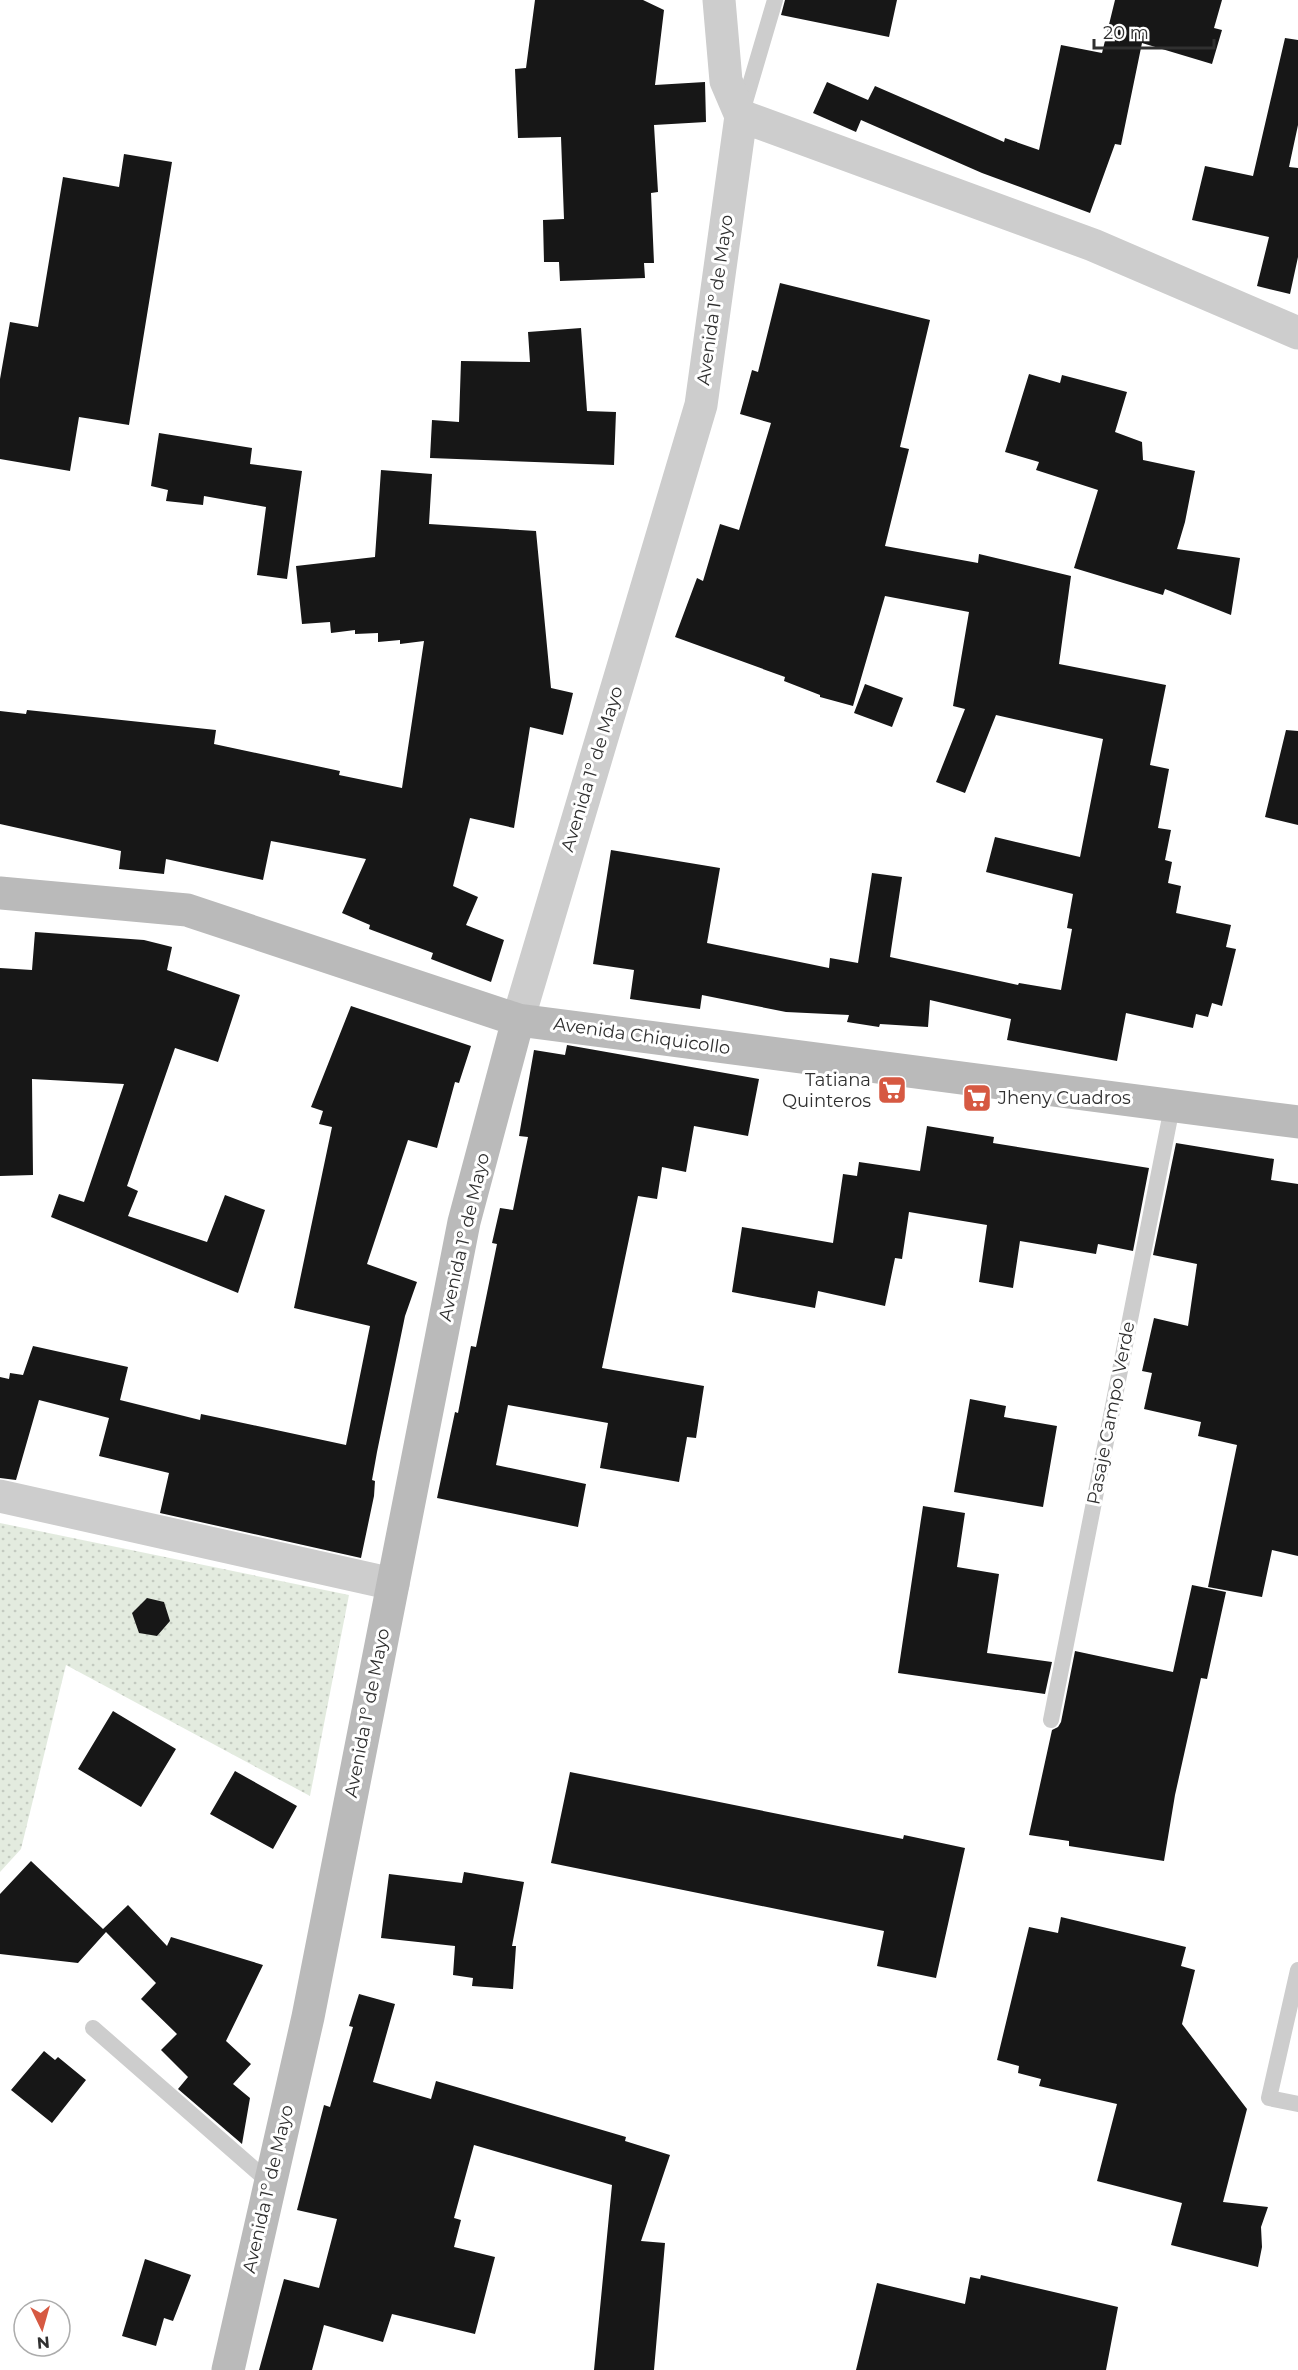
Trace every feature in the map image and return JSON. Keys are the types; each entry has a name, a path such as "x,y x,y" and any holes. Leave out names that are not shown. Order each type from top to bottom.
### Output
{"main road":[{"name":"Avenida Chiquicollo","path":"0,893 187,910 518,1020 1298,1122"},
{"name":"Avenida 1º de Mayo","path":"228,2370 308,2017 464,1222 518,1020"}],"street":[{"path":"719,0 726,81 741,116 1093,245 1298,333"},
{"name":"Avenida 1º de Mayo","path":"518,1020 701,405 741,116"},
{"path":"0,1496 393,1584"}],"lane":[{"path":"741,116 775,0"},
{"name":"Pasaje Campo Verde","path":"1050,1720 1172,1107"},
{"path":"1298,1970 1269,2098 1298,2104"},
{"path":"93,2028 269,2182"}],"shaded area":[{"path":"0,1523 349,1595 310,1796 66,1665 21,1849 0,1872"}],"building":[{"path":"535,0 643,0 664,10 655,85 705,82 706,122 654,125 658,192 651,193 654,263 644,263 645,278 560,281 559,262 544,262 543,220 564,219 561,137 518,138 515,69 526,68"},
{"path":"785,0 897,0 889,37 781,15"},
{"path":"1115,0 1222,0 1214,28 1222,30 1212,64 1142,43 1121,145 1115,144 1090,213 982,173 861,120 856,132 813,113 827,82 868,100 875,86 1004,142 1005,138 1039,150 1061,45 1102,53"},
{"path":"1285,38 1298,40 1298,125 1289,167 1298,168 1298,257 1290,294 1257,286 1269,237 1192,220 1205,166 1253,176"},
{"path":"124,154 172,162 129,425 79,417 70,471 0,459 0,379 10,322 38,327 63,177 119,187"},
{"path":"780,283 930,320 900,447 909,449 885,546 978,563 979,554 1071,576 1059,664 1166,685 1150,765 1169,769 1158,828 1171,830 1165,860 1172,862 1168,883 1181,886 1176,913 1231,925 1226,947 1236,949 1222,1006 1212,1003 1208,1017 1196,1014 1193,1028 1126,1013 1117,1061 1007,1040 1011,1019 930,1000 928,1027 880,1024 879,1027 847,1022 849,1015 786,1012 702,995 700,1009 630,999 634,970 593,964 611,850 720,868 707,943 829,968 830,958 858,963 872,873 902,877 890,957 1018,985 1019,983 1061,990 1072,929 1067,928 1073,894 986,872 995,837 1080,857 1103,739 996,715 965,793 936,782 965,709 953,706 969,612 885,596 853,706 820,697 820,695 784,681 785,677 675,637 697,578 703,581 720,524 739,530 771,423 740,414 752,370 758,372"},
{"path":"581,328 587,411 616,412 614,465 430,458 432,420 459,422 461,361 530,362 528,332"},
{"path":"1029,374 1060,383 1062,375 1127,392 1115,432 1142,442 1143,460 1195,471 1177,549 1240,558 1231,615 1165,589 1163,595 1074,568 1098,490 1036,470 1039,462 1005,452"},
{"path":"159,433 252,448 250,464 302,471 287,579 257,575 266,507 204,496 203,505 166,501 168,490 151,486"},
{"path":"381,470 432,474 429,524 536,531 551,688 573,693 563,735 530,727 514,828 470,818 453,886 478,897 466,925 504,940 491,982 431,959 433,953 369,929 370,925 342,913 366,859 271,841 263,880 166,859 164,874 119,869 121,851 0,824 0,711 26,714 27,710 216,730 214,744 340,771 339,775 402,788 424,641 400,644 400,640 378,642 378,633 355,634 355,630 331,633 330,622 302,624 296,566 375,557"},
{"path":"865,684 903,698 892,727 854,713"},
{"path":"1286,730 1298,731 1298,825 1265,817"},
{"path":"35,932 144,940 172,947 167,970 240,995 218,1062 175,1048 127,1186 138,1191 128,1216 207,1242 225,1195 265,1210 238,1293 51,1217 59,1194 84,1202 124,1084 32,1079 33,1175 0,1176 0,968 32,970"},
{"path":"351,1006 471,1046 459,1083 455,1082 437,1148 408,1140 367,1264 417,1282 405,1316 377,1452 372,1480 375,1481 374,1496 361,1558 160,1513 169,1473 99,1456 109,1418 39,1400 16,1480 0,1478 0,1377 9,1379 10,1373 23,1375 33,1346 128,1367 120,1400 200,1420 201,1414 346,1445 370,1326 294,1308 332,1127 319,1124 323,1111 311,1107"},
{"path":"567,1045 759,1079 748,1136 694,1126 686,1172 662,1167 657,1199 638,1196 602,1368 704,1386 696,1438 687,1437 679,1482 600,1468 608,1423 508,1405 496,1465 586,1484 578,1527 437,1498 455,1412 458,1413 471,1346 476,1347 497,1244 492,1243 500,1208 513,1210 528,1137 519,1136 534,1050 565,1055"},
{"path":"927,1126 994,1137 993,1143 1149,1168 1133,1251 1098,1244 1096,1254 1020,1241 1013,1288 979,1282 987,1225 909,1212 902,1259 895,1258 885,1306 818,1291 815,1308 732,1292 742,1227 833,1243 843,1174 857,1176 859,1162 920,1171"},
{"path":"1176,1143 1274,1159 1271,1180 1298,1184 1298,1556 1272,1550 1262,1597 1208,1587 1237,1445 1198,1436 1201,1422 1144,1409 1152,1373 1142,1371 1154,1318 1188,1326 1197,1264 1153,1255"},
{"path":"970,1399 1006,1406 1004,1417 1057,1426 1043,1507 954,1492"},
{"path":"923,1506 965,1513 957,1567 999,1574 987,1653 1052,1662 1045,1694 898,1673"},
{"path":"1192,1585 1226,1592 1207,1679 1201,1678 1175,1795 1164,1861 1069,1846 1069,1841 1029,1835 1052,1730 1061,1722 1075,1651 1173,1672"},
{"path":"147,1598 164,1602 170,1621 157,1636 139,1633 132,1613"},
{"path":"113,1711 176,1749 141,1807 78,1769"},
{"path":"235,1771 297,1806 273,1849 210,1814"},
{"path":"570,1772 903,1839 904,1835 965,1848 936,1978 877,1966 884,1931 551,1863"},
{"path":"31,1861 103,1929 128,1905 167,1946 171,1937 263,1965 226,2041 251,2064 233,2084 250,2098 242,2144 178,2089 188,2077 161,2050 177,2034 141,1999 156,1983 106,1932 78,1963 0,1954 0,1894"},
{"path":"464,1872 524,1882 512,1946 516,1946 513,1989 472,1986 473,1978 453,1975 455,1946 381,1938 389,1874 462,1883"},
{"path":"1061,1917 1186,1947 1181,1966 1195,1970 1182,2024 1247,2109 1223,2202 1268,2207 1261,2227 1262,2247 1258,2267 1171,2245 1182,2203 1097,2181 1117,2104 1039,2086 1041,2079 1018,2073 1019,2066 997,2060 1029,1927 1058,1933"},
{"path":"359,1994 395,2004 373,2082 431,2099 436,2081 626,2137 625,2141 670,2155 641,2241 665,2243 654,2370 594,2370 612,2185 474,2145 454,2218 461,2220 454,2247 495,2257 475,2334 392,2314 383,2342 324,2325 312,2370 259,2370 284,2279 319,2288 337,2219 297,2210 324,2105 330,2107 353,2027 349,2026"},
{"path":"44,2051 55,2060 58,2057 86,2080 52,2123 11,2090"},
{"path":"145,2259 191,2275 173,2321 164,2318 156,2346 122,2336"},
{"path":"981,2275 1118,2307 1106,2370 856,2370 877,2283 965,2304 970,2277 980,2279"}],"place":[{"name":"Tatiana Quinteros","path":"892,1090"},
{"name":"Jheny Cuadros","path":"977,1098"}]}
